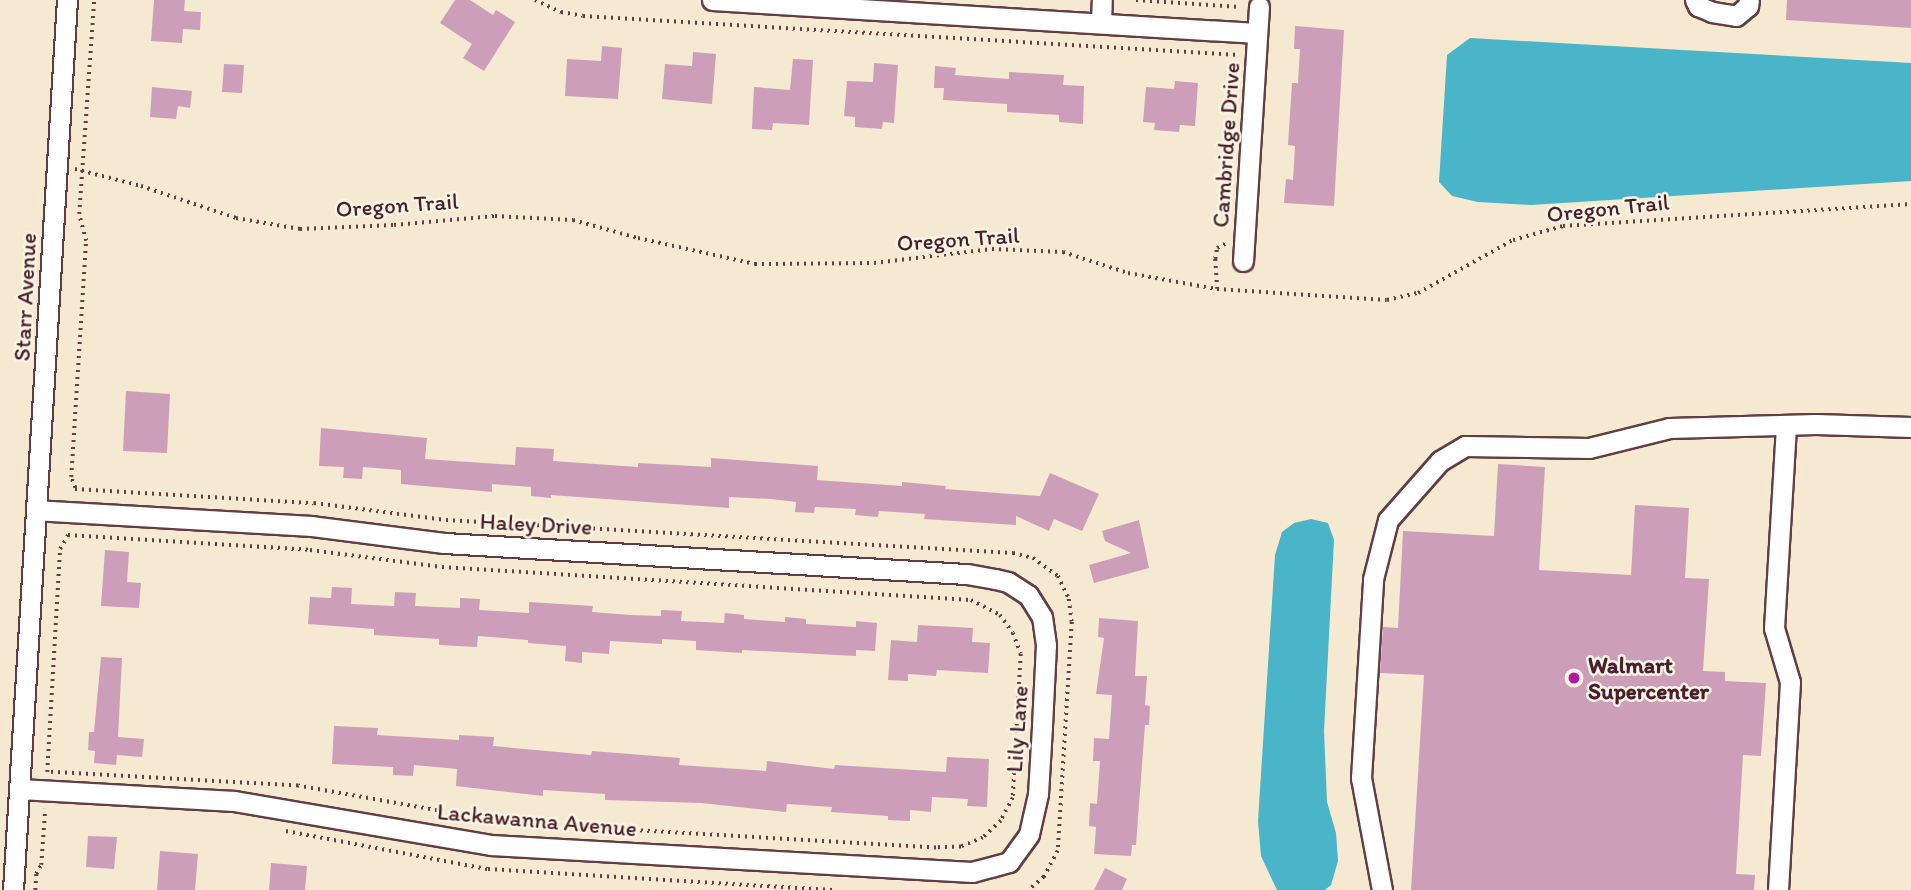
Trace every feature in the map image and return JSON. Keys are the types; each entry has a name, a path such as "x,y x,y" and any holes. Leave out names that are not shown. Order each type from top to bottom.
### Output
{"street":[{"name":"Starr Avenue","path":"13,890 67,0"},
{"name":"Cambridge Drive","path":"712,0 1257,33"},
{"path":"1101,23 1102,0"},
{"path":"1695,0 1698,6 1712,12 1736,16 1748,6 1749,0"},
{"name":"Cambridge Drive","path":"1243,261 1257,33 1254,7"},
{"path":"1778,890 1790,682 1774,628 1786,425"},
{"path":"1382,890 1361,778 1373,579 1388,520 1424,478 1452,451 1465,446 1589,448 1669,428 1786,425 1911,427"},
{"name":"Haley Drive","path":"37,510 312,526 444,543 966,574 1008,582 1028,595"},
{"name":"Lily Lane","path":"1009,862 1029,834 1038,794 1046,645 1042,617 1028,595"},
{"name":"Lackawanna Avenue","path":"20,789 47,781 234,801 504,846 945,872 986,870 1009,862"}],"path":[{"path":"73,535 75,489 71,477 86,241 79,214 94,0"},
{"path":"534,0 561,12 583,16 1246,56"},
{"path":"1136,0 1254,7"},
{"name":"Oregon Trail","path":"84,169 236,218 300,229 394,225 495,216 573,220 638,239 755,264 874,263 992,249 1063,252 1128,273 1217,289 1387,300 1418,293 1513,240 1563,226 1911,204"},
{"path":"35,890 36,874 41,865 60,549 68,535 310,550 442,567 971,600 1000,615 1013,633 1021,654 1013,798 1000,821 983,838 961,847 936,848 494,822 298,786 47,781"},
{"path":"323,839 488,869 836,890"}],"water":[{"path":"1470,38 1911,63 1911,181 1531,205 1478,202 1452,196 1439,182 1447,55"},
{"path":"1311,519 1328,523 1334,540 1324,731 1327,802 1336,833 1338,861 1331,885 1325,890 1277,890 1261,856 1258,821 1275,555 1282,532 1294,523"}],"building":[{"path":"154,0 185,0 184,11 201,12 200,30 183,29 182,43 151,41"},
{"path":"455,0 470,0 493,15 496,10 515,22 484,71 463,58 472,44 440,23"},
{"path":"1787,0 1911,0 1911,28 1786,20"},
{"path":"1295,26 1344,30 1334,206 1284,203 1286,179 1293,180 1295,146 1288,145 1292,83 1298,83 1300,49 1294,49"},
{"path":"602,46 622,48 618,99 565,96 567,59 601,61"},
{"path":"693,52 716,54 712,104 662,99 665,64 692,66"},
{"path":"793,59 813,60 809,125 773,123 772,130 752,129 754,87 790,90"},
{"path":"874,63 898,65 894,123 883,122 882,129 855,127 855,117 844,116 847,81 873,82"},
{"path":"224,64 244,65 242,93 222,92"},
{"path":"935,66 956,68 955,75 1009,79 1009,72 1064,75 1063,85 1084,86 1083,124 1059,122 1059,115 1007,112 1007,104 943,100 944,88 934,88"},
{"path":"1175,81 1198,83 1195,126 1180,125 1179,132 1154,130 1155,123 1143,122 1146,87 1174,89"},
{"path":"152,87 192,91 190,108 178,106 176,119 150,117"},
{"path":"126,391 170,394 167,453 123,451"},
{"path":"321,428 427,438 425,459 515,465 516,447 554,449 553,461 638,467 638,463 711,467 711,458 818,466 817,480 902,486 902,482 946,486 945,489 1040,496 1050,473 1099,494 1082,531 1054,519 1049,531 1016,516 1016,525 924,519 925,514 879,511 878,517 855,515 856,509 815,507 814,513 795,512 796,502 771,499 729,497 729,508 551,495 551,498 531,496 531,487 492,484 492,492 401,484 401,470 363,467 362,479 343,478 344,467 319,466"},
{"name":"Walmart Supercenter","path":"1498,464 1545,467 1539,570 1631,575 1635,505 1689,508 1685,578 1709,579 1703,671 1725,672 1725,681 1766,683 1761,756 1743,755 1736,874 1755,875 1754,890 1411,890 1424,675 1380,673 1383,627 1398,628 1403,531 1494,536"},
{"path":"1139,520 1149,568 1094,583 1089,565 1131,553 1105,541 1102,531"},
{"path":"105,550 129,552 127,582 141,583 139,608 101,606"},
{"path":"332,587 352,588 351,604 394,606 395,592 416,593 415,606 460,608 460,598 480,599 479,610 529,613 529,602 593,606 592,612 631,615 661,616 661,610 682,611 681,621 724,623 725,613 744,615 744,619 785,622 785,617 806,619 806,624 856,627 856,621 877,623 875,651 856,650 856,656 742,650 742,653 696,650 696,641 662,639 662,644 610,641 609,654 582,652 582,663 565,661 566,646 528,643 528,640 478,636 477,647 439,645 439,639 374,635 374,629 308,624 310,597 331,598"},
{"path":"1099,618 1138,621 1135,676 1147,676 1145,705 1150,706 1149,725 1145,725 1136,845 1132,845 1131,856 1094,854 1096,827 1089,826 1090,803 1097,804 1100,761 1093,761 1094,738 1109,739 1112,695 1096,694 1104,638 1098,637"},
{"path":"918,625 973,628 972,642 990,643 988,673 937,670 936,676 908,674 908,681 888,680 891,640 917,642"},
{"path":"101,657 122,658 118,737 144,739 142,757 117,755 116,765 94,763 95,751 88,750 89,732 94,732"},
{"path":"334,726 378,728 377,735 459,740 459,735 494,737 493,746 591,755 592,751 680,758 679,765 766,771 767,761 834,769 835,765 946,772 947,757 989,759 987,807 967,806 968,799 932,797 931,812 910,810 910,821 888,820 888,816 831,812 832,807 787,804 786,812 701,803 605,800 605,794 543,790 543,796 456,786 457,769 414,765 413,776 393,775 393,767 332,764"},
{"path":"88,836 117,837 114,869 86,867"},
{"path":"160,851 198,854 195,890 157,890"},
{"path":"271,863 307,866 305,890 269,890"},
{"path":"1105,868 1127,879 1122,890 1094,890"}],"place":[{"name":"Walmart Supercenter","path":"1574,678"}]}
